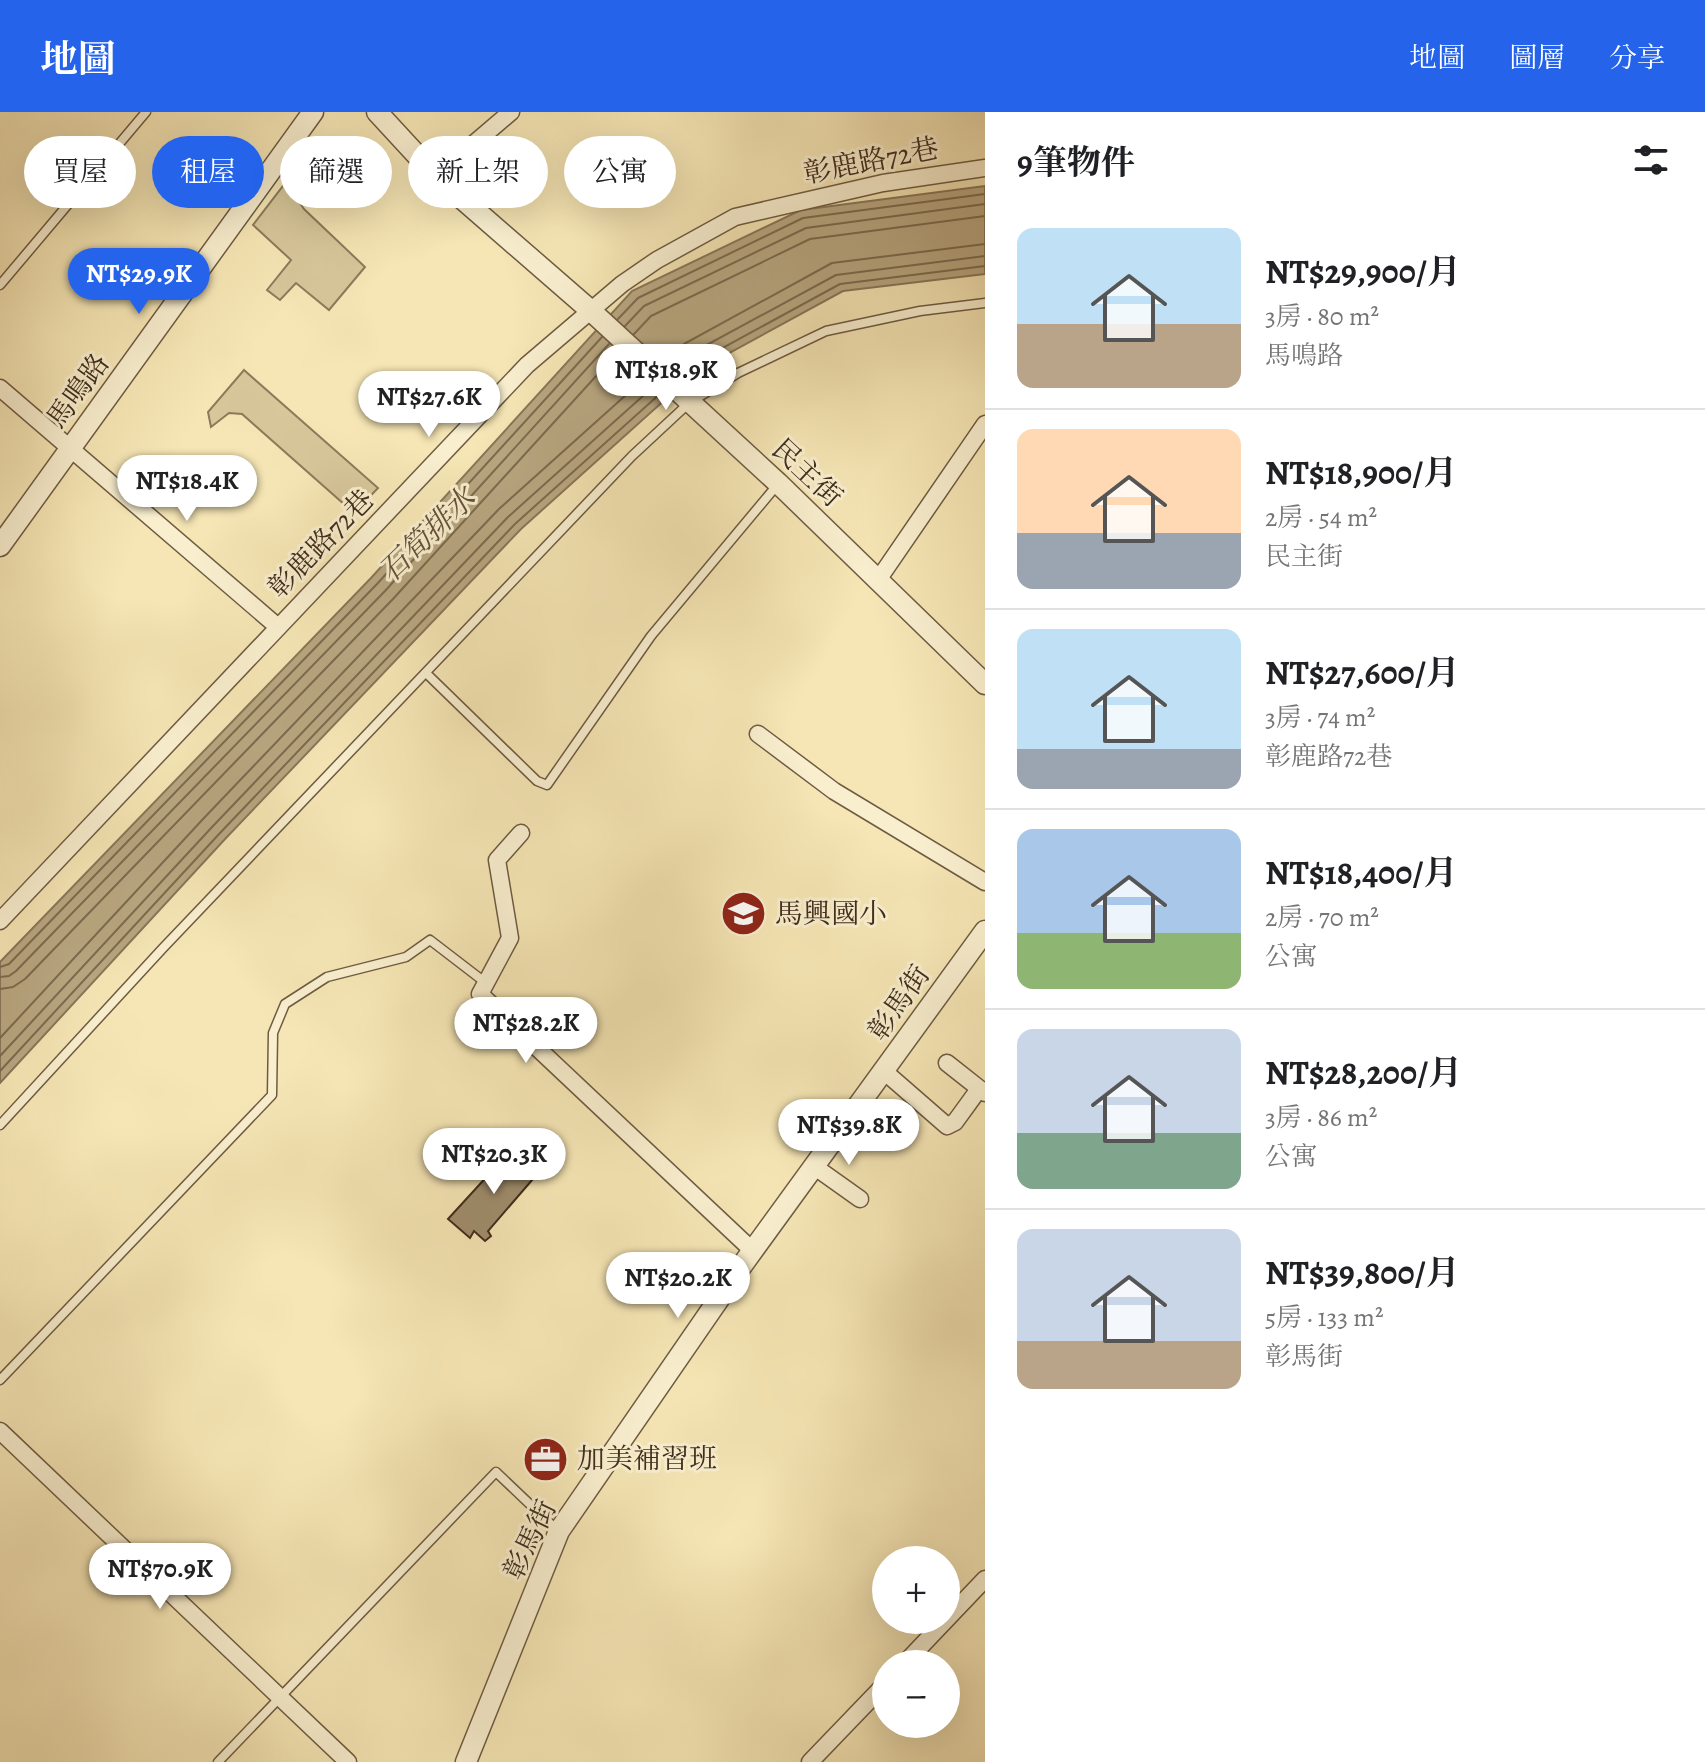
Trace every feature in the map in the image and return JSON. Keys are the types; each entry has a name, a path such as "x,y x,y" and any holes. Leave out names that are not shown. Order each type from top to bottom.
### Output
{"street":[{"name":"馬鳴路","path":"0,546 313,112"},
{"name":"民主街","path":"377,112 408,146"},
{"path":"483,136 511,112"},
{"name":"彰鹿路72巷","path":"0,921 527,365 590,310 657,260 735,217 868,186 985,168"},
{"name":"民主街","path":"473,208 590,310 778,483 985,684"},
{"path":"0,388 278,627"},
{"path":"878,580 985,424"},
{"path":"758,734 834,791 985,882"},
{"path":"521,833 497,860 510,938 480,994 753,1251"},
{"name":"彰馬街","path":"466,1762 559,1531 753,1251 985,931"},
{"path":"885,1072 947,1126 955,1122 983,1090 947,1063"},
{"path":"815,1167 860,1199"},
{"path":"0,1431 348,1762"},
{"path":"917,1650 985,1579"},
{"path":"810,1762 872,1698"}],"lane":[{"path":"0,285 146,112"},
{"path":"0,1125 174,937 632,456 689,403 738,373 826,331 920,311 985,303"},
{"path":"426,673 537,781 547,785 651,636 778,483"},
{"path":"0,1380 272,1095 273,1033 285,1004 327,977 406,957 430,940 486,983"},
{"path":"218,1762 496,1472 559,1531"}],"shaded area":[{"path":"280,190 280,208 303,208 365,267 329,310 296,283 280,300 267,290 291,260 253,225"},
{"path":"244,370 378,488 354,513 242,414 229,413 211,427 208,412"}],"water":[{"name":"石筍排水","path":"985,186 985,274 843,291 698,370 521,529 226,838 0,1083 0,962 371,578 632,291 801,210"}],"building":[{"path":"513,1148 539,1172 488,1231 491,1236 485,1241 474,1231 470,1238 448,1219"}],"place":[{"name":"馬興國小","path":"744,914"},
{"name":"加美補習班","path":"546,1459"}]}
